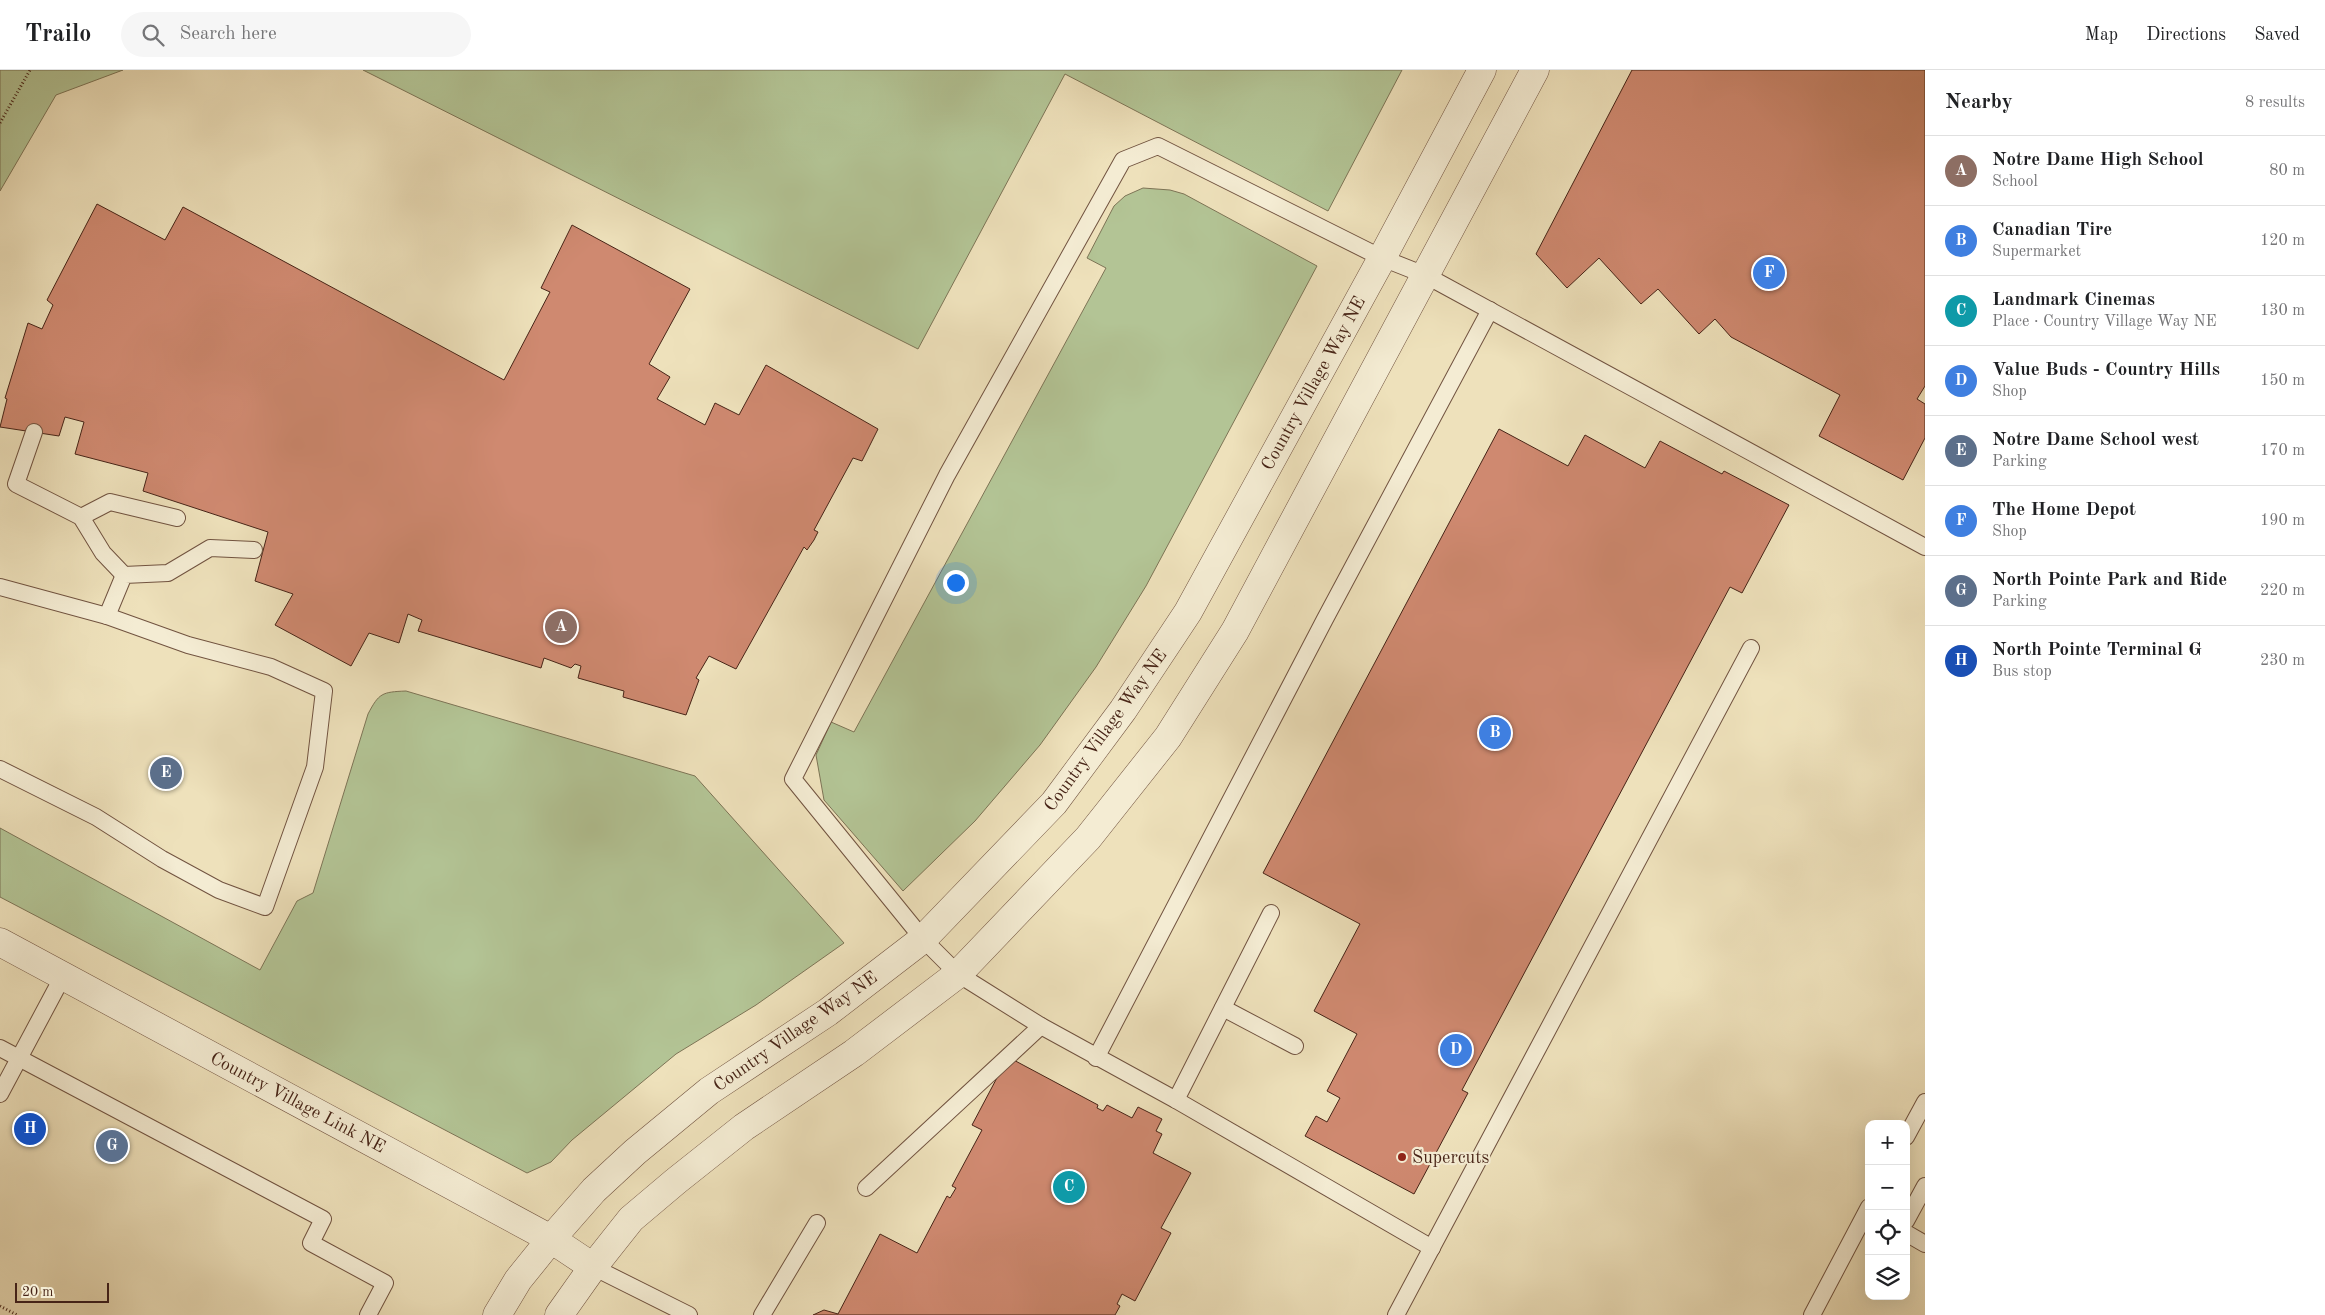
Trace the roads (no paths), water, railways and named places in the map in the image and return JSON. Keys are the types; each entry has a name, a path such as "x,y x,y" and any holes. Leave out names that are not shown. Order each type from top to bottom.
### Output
{"street":[{"name":"Country Village Way NE","path":"497,1315 518,1280 551,1238 594,1190 709,1091 828,1012 923,939 1054,803 1123,710 1188,612 1382,258 1482,70"},
{"path":"559,1315 593,1267 632,1219 676,1181 744,1127 854,1053 958,974 1088,838 1168,737 1235,631 1535,70"},
{"name":"Country Village Link NE","path":"0,942 551,1238 593,1267"}],"lane":[{"path":"1432,1248 1176,1100 1096,1058 958,974 923,939 793,779 947,475 1123,160 1158,146 1382,258 1425,274 1925,547"},
{"path":"1096,1058 1330,610 1490,310"},
{"path":"34,432 16,484 81,517 103,553 124,575 168,573 210,548 254,550"},
{"path":"81,517 110,502 177,518"},
{"path":"107,616 124,575"},
{"path":"0,587 107,616 188,646 271,667 324,691 315,767 265,907 219,890 162,859 96,818 0,769"},
{"path":"1396,1315 1751,648"},
{"path":"1176,1100 1271,913"},
{"path":"0,1094 63,976"},
{"path":"1223,1008 1295,1046"},
{"path":"866,1188 1041,1026"},
{"path":"0,1048 324,1219 311,1243 385,1283 368,1315"},
{"path":"1910,1130 1925,1102"},
{"path":"1910,1214 1925,1186"},
{"path":"1812,1315 1865,1217"},
{"path":"762,1315 817,1222"},
{"path":"1910,1235 1925,1244"},
{"path":"593,1267 689,1315"}],"place":[{"name":"The Home Depot","path":"1769,273"},
{"name":"Notre Dame High School","path":"561,627"},
{"name":"Canadian Tire","path":"1495,733"},
{"name":"Notre Dame School west","path":"166,773"},
{"name":"Value Buds - Country Hills","path":"1456,1050"},
{"name":"North Pointe Terminal G","path":"30,1129"},
{"name":"North Pointe Park and Ride","path":"112,1146"},
{"name":"Supercuts","path":"1402,1157"},
{"name":"Landmark Cinemas","path":"1069,1187"}]}
